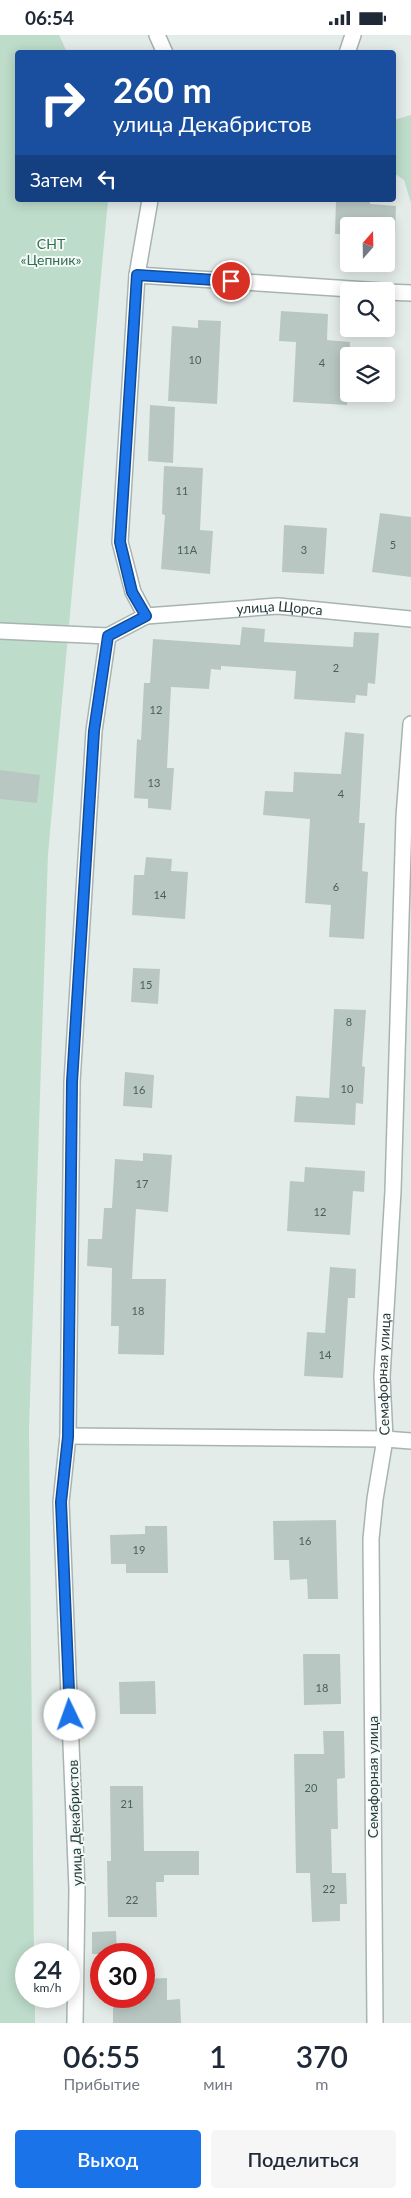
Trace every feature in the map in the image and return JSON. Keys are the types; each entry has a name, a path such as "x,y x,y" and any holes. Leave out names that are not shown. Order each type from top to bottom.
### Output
{"street":[{"path":"157,35 164,50"},
{"path":"349,50 353,35"},
{"path":"0,631 108,636 146,616 132,592 120,542 137,275 150,202"},
{"path":"137,275 340,288"},
{"path":"395,292 411,293"},
{"name":"улица Щорса","path":"146,616 278,606 411,619"},
{"name":"улица Декабристов","path":"75,2023 78,1889 61,1502 68,1437 72,1082 94,731 108,636"},
{"name":"Семафорная улица","path":"375,2023 371,1539 375,1499 385,1439 382,1377 393,1191 404,817 411,724"},
{"path":"68,1437 385,1439 411,1441"}],"green space":[{"name":"СНТ «Цепник»","path":"0,35 59,35 66,50 15,50 15,202 108,202 48,854 29,1429 34,1943 15,1943 15,2008 35,2008 35,2023 0,2023"},
{"path":"411,115 411,203 404,180 396,174 396,119"}],"building":[{"path":"336,202 370,202 370,204 396,206 395,236 395,217 340,217 340,234 335,234"},
{"path":"281,311 328,314 327,340 350,342 350,347 340,347 340,402 347,402 347,405 293,402 296,342 279,341"},
{"path":"198,320 221,321 217,404 168,401 172,326 198,328"},
{"path":"150,405 175,407 173,463 148,461"},
{"path":"164,466 203,468 200,530 213,531 210,574 161,569 165,515 162,514"},
{"path":"380,513 411,517 411,577 372,572"},
{"path":"284,525 327,528 324,574 282,572"},
{"path":"242,627 265,629 264,642 353,647 354,632 379,633 375,684 368,683 367,696 356,695 355,703 294,699 296,671 221,666 221,670 211,669 209,689 171,687 167,768 174,768 171,810 148,808 148,799 134,798 137,739 141,740 144,683 150,683 153,639 240,645"},
{"path":"345,732 364,734 359,823 365,823 362,871 368,872 364,939 329,937 331,905 305,903 310,819 263,815 265,791 293,792 294,772 341,774"},
{"path":"0,770 40,775 37,803 0,799"},
{"path":"146,857 172,859 171,871 188,872 185,919 132,915 134,875 144,875"},
{"path":"133,968 160,969 158,1004 131,1002"},
{"path":"334,1009 366,1010 362,1066 365,1067 363,1104 356,1103 355,1125 294,1122 296,1096 329,1098"},
{"path":"125,1072 154,1075 152,1108 123,1106"},
{"path":"143,1153 172,1155 168,1212 136,1209 132,1279 166,1279 164,1355 118,1354 119,1326 111,1326 112,1268 87,1266 88,1239 102,1239 104,1208 112,1208 115,1159 143,1161"},
{"path":"305,1167 365,1171 364,1192 353,1191 350,1235 287,1231 290,1181 304,1182"},
{"path":"330,1267 356,1269 355,1298 348,1298 343,1378 304,1376 307,1332 325,1333"},
{"path":"336,1520 338,1599 308,1599 307,1579 290,1580 289,1560 274,1560 273,1521"},
{"path":"145,1526 167,1526 168,1573 126,1573 126,1564 111,1564 110,1535 145,1534"},
{"path":"303,1654 340,1654 341,1704 304,1705"},
{"path":"155,1681 156,1714 120,1714 119,1682"},
{"path":"323,1731 344,1731 345,1778 337,1779 338,1829 331,1829 332,1873 346,1873 347,1904 340,1904 340,1921 312,1922 310,1873 296,1873 294,1754 324,1754"},
{"path":"110,1786 143,1786 144,1851 199,1851 199,1875 164,1875 164,1882 156,1882 157,1917 108,1917 107,1861 111,1861"},
{"path":"116,1931 117,1943 92,1943 92,1932"},
{"path":"167,1978 167,2000 180,1999 181,2023 113,2023 113,2008 155,2008 155,1979"}],"route":[{"path":"70,1715 61,1502 68,1437 72,1082 94,731 108,636 146,616 132,592 120,542 137,275 231,281"}]}
